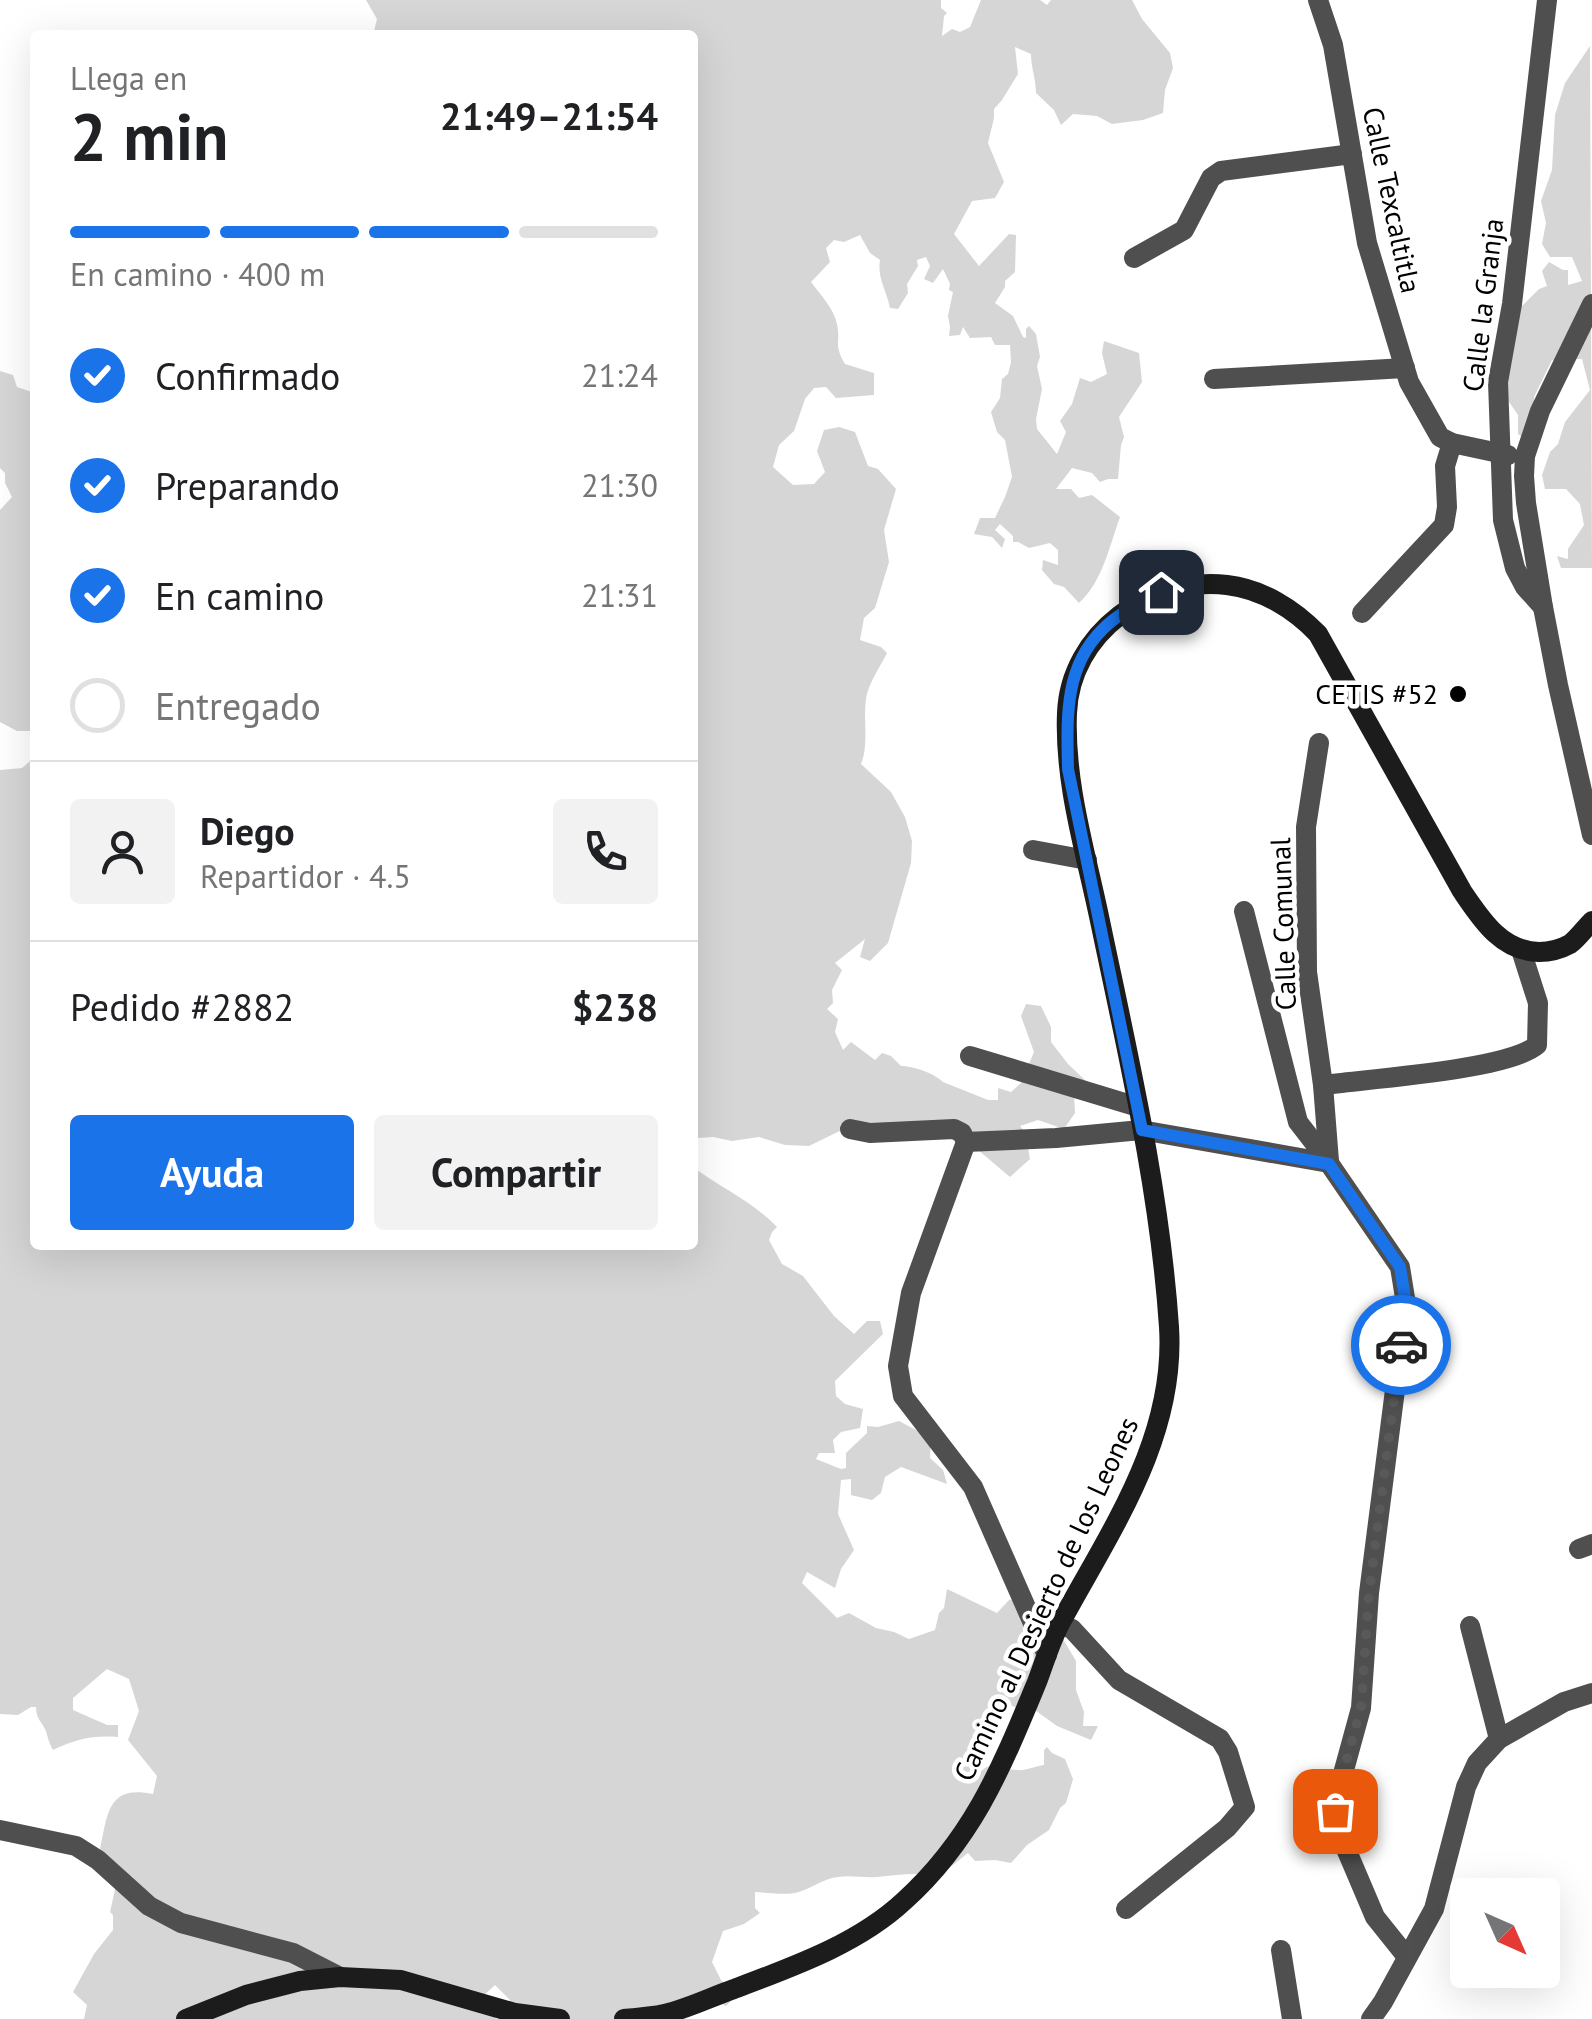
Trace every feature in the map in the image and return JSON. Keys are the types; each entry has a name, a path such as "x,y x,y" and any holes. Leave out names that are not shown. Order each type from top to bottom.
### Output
{"main road":[{"name":"Camino al Desierto de los Leones","path":"624,2019 668,2014 793,1966 845,1941 900,1905 926,1880 983,1800 1018,1729 1060,1624 1150,1452 1166,1398 1170,1332 1159,1240 1138,1108 1068,769 1066,710 1072,683 1082,656 1103,629 1161,592 1198,584 1232,585 1270,598 1301,617 1318,634 1462,891 1498,938 1521,950"},
{"path":"1521,950 1546,952 1559,948 1571,943 1592,921"},
{"path":"186,2019 246,1995 300,1981 340,1977 401,1980 515,2013 560,2019"}],"street":[{"name":"Calle Texcaltitla","path":"1318,0 1333,45 1368,243 1409,382 1440,436 1452,443"},
{"name":"Calle la Granja","path":"1543,607 1515,568 1503,520 1498,382 1512,304 1547,0"},
{"path":"1134,258 1184,230 1211,178 1221,171 1352,154"},
{"path":"1592,304 1553,381 1525,456 1526,503 1543,607 1592,835"},
{"path":"1214,378 1405,368"},
{"path":"1362,613 1444,525 1446,466 1452,443 1500,455 1525,456"},
{"name":"Calle Comunal","path":"1318,743 1306,827 1307,972 1324,1085 1329,1164"},
{"path":"1034,850 1087,860"},
{"path":"1244,911 1298,1122 1400,1267 1406,1304 1369,1593 1361,1708 1335,1811 1338,1830 1375,1918 1407,1957"},
{"path":"1324,1085 1480,1066 1528,1053 1537,1045 1538,1004 1521,950"},
{"path":"970,1056 1138,1108"},
{"path":"860,1131 954,1129 964,1137 1056,1138 1142,1130 1329,1164"},
{"path":"964,1137 911,1293 898,1366 900,1381 903,1396 973,1488 1047,1655"},
{"path":"1060,1624 1072,1629 1119,1680 1220,1739 1228,1752 1245,1808 1227,1828 1126,1910"},
{"path":"1470,1626 1499,1739"},
{"path":"1379,2013 1434,1909 1466,1786 1477,1763 1499,1739 1564,1702 1592,1693"},
{"path":"0,1830 76,1846 98,1860 149,1906 182,1924 293,1953 340,1977"},
{"path":"1280,1950 1292,2019"}],"shaded area":[{"path":"366,0 941,0 941,8 947,13 942,36 952,29 960,32 970,27 981,0 1040,0 1047,5 1051,0 1132,0 1170,53 1173,68 1165,90 1163,113 1112,124 1097,116 1073,114 1061,125 1054,110 1036,93 1031,54 1015,47 1018,74 994,109 988,143 1004,182 995,198 972,201 954,234 979,266 1009,234 1016,235 1015,272 1005,281 995,303 1013,316 1023,337 1026,338 1029,326 1036,334 1042,389 1037,429 1057,454 1066,432 1060,421 1072,404 1080,378 1091,382 1107,374 1102,353 1104,341 1139,353 1142,382 1119,417 1124,437 1118,479 1100,482 1092,473 1072,468 1056,489 1071,489 1079,498 1092,495 1120,517 1100,574 1079,603 1042,570 1043,560 1058,565 1058,550 1050,543 1029,548 1013,542 1013,536 1000,524 995,530 1005,539 1002,548 992,537 974,534 980,518 995,518 1012,477 1005,440 997,432 991,412 1000,398 1002,379 1008,374 1010,345 995,345 991,337 970,338 963,327 960,335 949,336 953,292 943,269 933,283 924,279 930,266 926,257 917,260 918,266 907,284 908,293 898,309 890,308 880,260 870,253 860,235 844,242 834,240 826,248 830,262 811,282 835,318 838,347 845,364 874,373 874,395 836,398 826,387 814,388 805,399 794,431 779,445 773,467 793,485 814,484 825,472 817,451 824,430 839,427 855,432 868,466 878,469 896,489 884,530 889,562 875,608 864,618 860,640 887,653 867,693 861,764 891,792 905,817 912,841 911,863 888,943 870,961 860,957 865,939 835,963 842,970 832,990 833,1003 827,1009 838,1019 835,1032 843,1050 851,1042 875,1060 882,1053 901,1066 923,1071 988,1100 998,1100 998,1088 1011,1092 1021,1083 1034,1052 1021,1016 1026,1004 1041,1006 1051,1027 1051,1042 1086,1081 1074,1093 1075,1113 1064,1129 1038,1120 1020,1126 1025,1132 1030,1159 1010,1177 952,1128 854,1124 809,1146 785,1145 759,1137 732,1141 698,1138 698,30 374,30 377,19"},
{"path":"1590,46 1592,568 1561,568 1557,556 1568,559 1568,549 1584,525 1580,504 1566,489 1545,489 1542,475 1565,422 1590,390 1582,359 1552,360 1534,397 1535,446 1518,434 1518,415 1507,399 1508,320 1547,286 1542,271 1549,262 1568,270 1568,285 1582,281 1572,257 1550,257 1542,244 1546,223 1541,201 1552,170 1555,115 1565,83"},
{"path":"0,371 13,375 17,387 30,391 30,731 17,731 0,722 0,510 12,497 0,468"},
{"path":"30,761 30,1250 698,1250 698,1170 777,1227 769,1240 782,1264 803,1276 834,1316 854,1334 867,1321 880,1321 883,1334 835,1381 836,1396 845,1404 863,1409 860,1428 841,1432 833,1440 835,1453 819,1453 816,1459 846,1468 846,1453 867,1433 867,1426 899,1421 931,1438 930,1458 943,1470 947,1484 901,1467 885,1477 881,1493 872,1500 851,1495 851,1479 841,1480 838,1514 854,1550 841,1569 835,1588 807,1572 802,1583 837,1618 849,1613 876,1628 909,1639 935,1630 947,1589 997,1613 1009,1600 1024,1597 1040,1615 1060,1625 1060,1634 1076,1661 1076,1690 1084,1712 1083,1726 1098,1726 1091,1740 1057,1726 1032,1708 1018,1708 991,1699 985,1716 990,1738 973,1773 976,1776 992,1765 1020,1770 1044,1765 1047,1747 1065,1759 1073,1779 1066,1803 1049,1830 1027,1845 1011,1863 975,1861 968,1853 939,1876 843,1876 795,1893 755,1892 755,1908 760,1913 723,1931 712,1962 721,1980 737,1995 726,2006 709,1997 653,2019 524,2019 526,2016 495,1985 481,1998 496,2019 84,2019 87,2005 73,1992 113,1930 110,1912 118,1876 100,1849 108,1813 127,1794 153,1794 157,1776 128,1740 139,1711 129,1679 107,1669 73,1698 73,1710 107,1725 118,1725 118,1737 85,1739 53,1750 36,1707 18,1715 0,1714 0,770 22,768"}],"way so far":[{"path":"1335,1811 1361,1708 1369,1593 1401,1345"}],"place":[{"name":"CETIS #52","path":"1458,694"}],"route":[{"path":"1161,592 1103,629 1082,656 1066,710 1068,769 1142,1130 1329,1164 1400,1267 1406,1304 1401,1345"}]}
